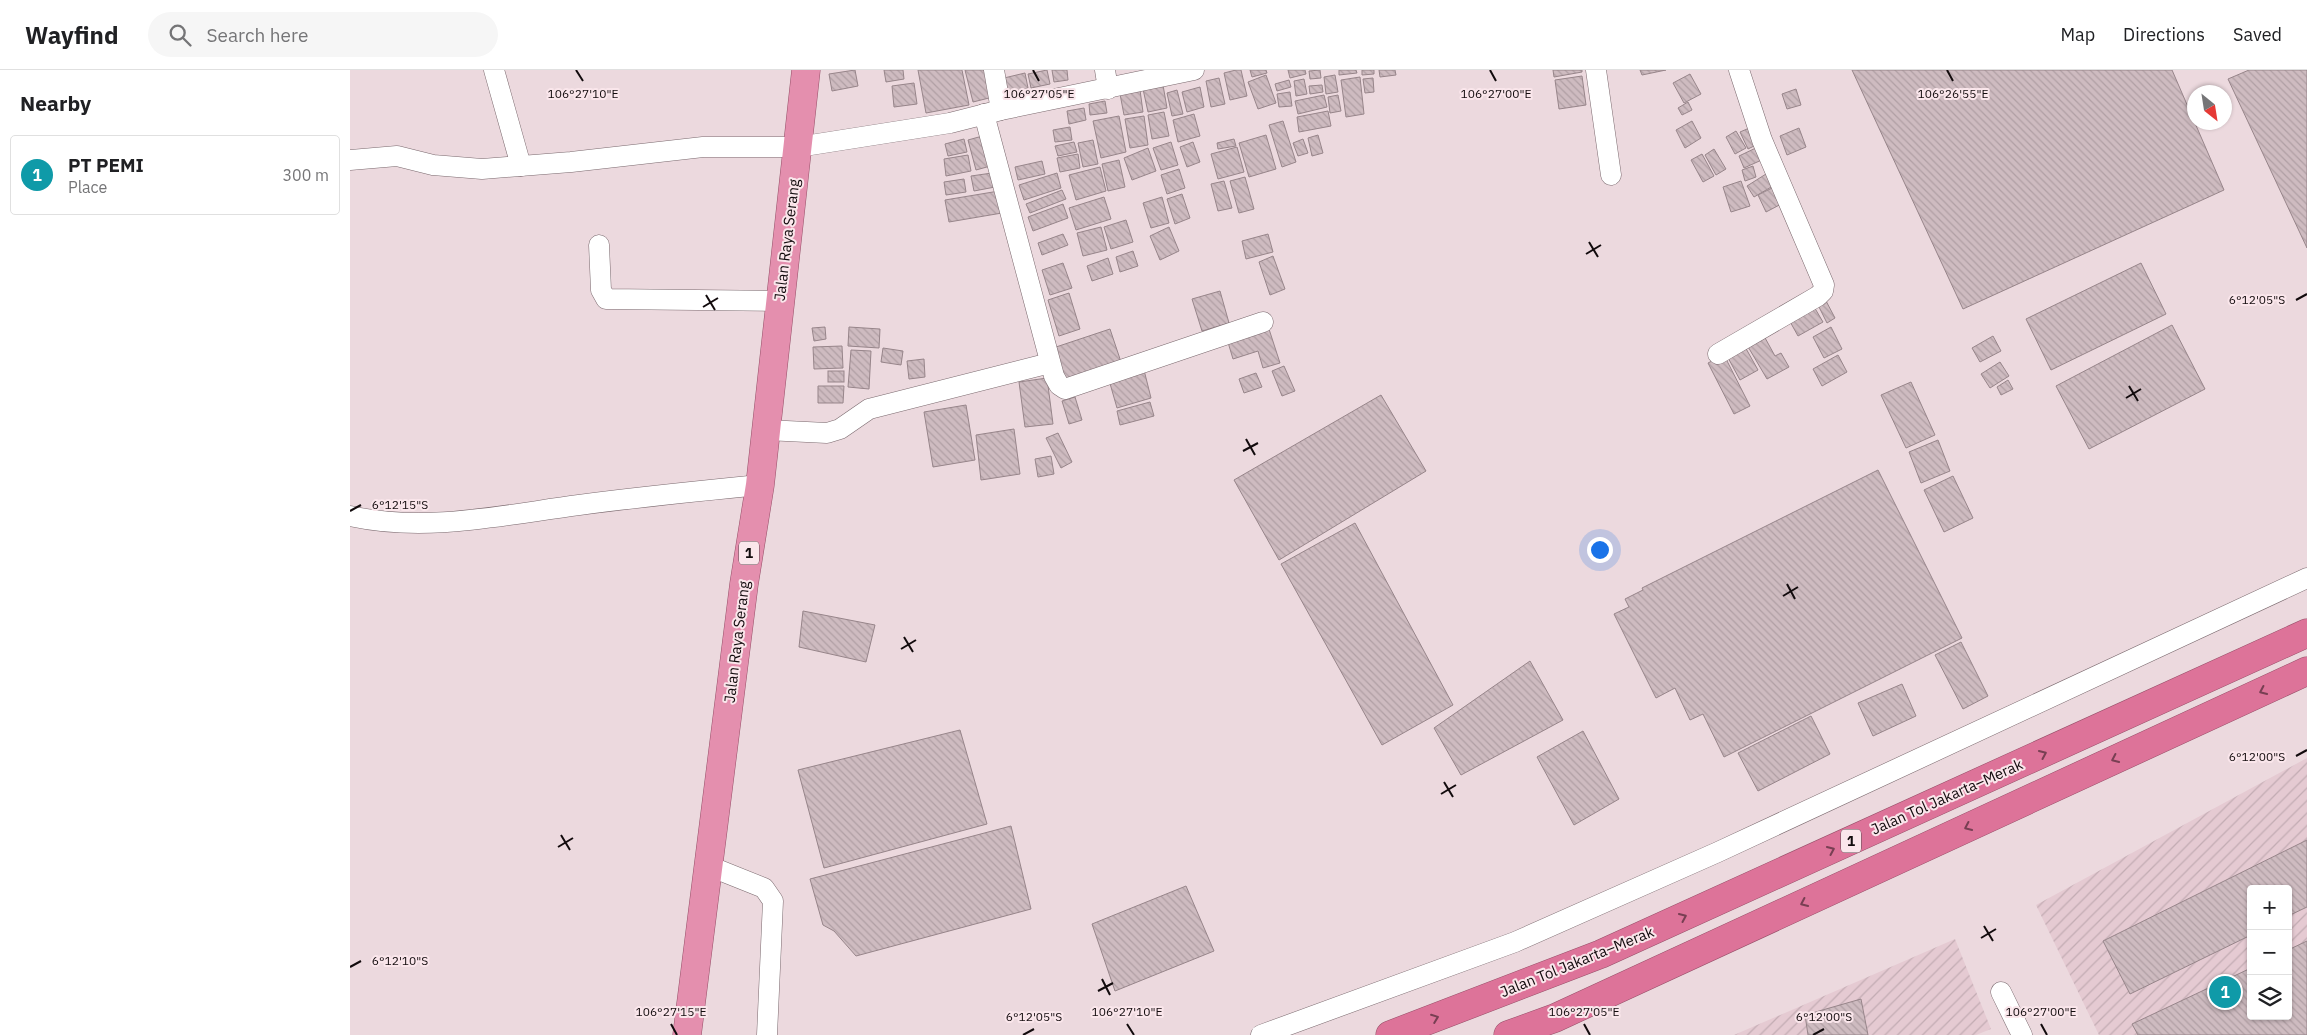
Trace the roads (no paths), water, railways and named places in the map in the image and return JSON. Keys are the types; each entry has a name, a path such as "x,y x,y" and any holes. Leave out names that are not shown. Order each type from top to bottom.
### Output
{"highway":[{"name":"Jalan Raya Serang","path":"687,1035 710,866 744,584 760,485 806,70"},
{"name":"Jalan Tol Jakarta–Merak","path":"1390,1035 1602,954 2307,633"},
{"name":"1","path":"1508,1035 1555,1018 2307,671"}],"street":[{"path":"494,70 521,166"},
{"path":"994,70 992,112 1050,363 1059,385 1065,389 1263,322"},
{"path":"350,160 397,156 434,165 482,170 703,147 798,147 950,123 1106,79 1194,70"},
{"path":"1596,70 1611,176"},
{"path":"1718,354 1818,296 1823,291 1824,285 1762,140 1739,70"},
{"path":"599,245 601,290 606,299 780,302"},
{"path":"766,430 827,432 840,429 869,409 1050,363"},
{"path":"350,516 367,520 453,523 616,500 760,485"},
{"path":"1261,1035 1515,942 1718,852 2307,578"},
{"path":"710,866 764,888 773,902 767,1035"},
{"path":"2002,992 2022,1035"}],"place":[{"name":"PT PEMI","path":"2225,992"}]}
